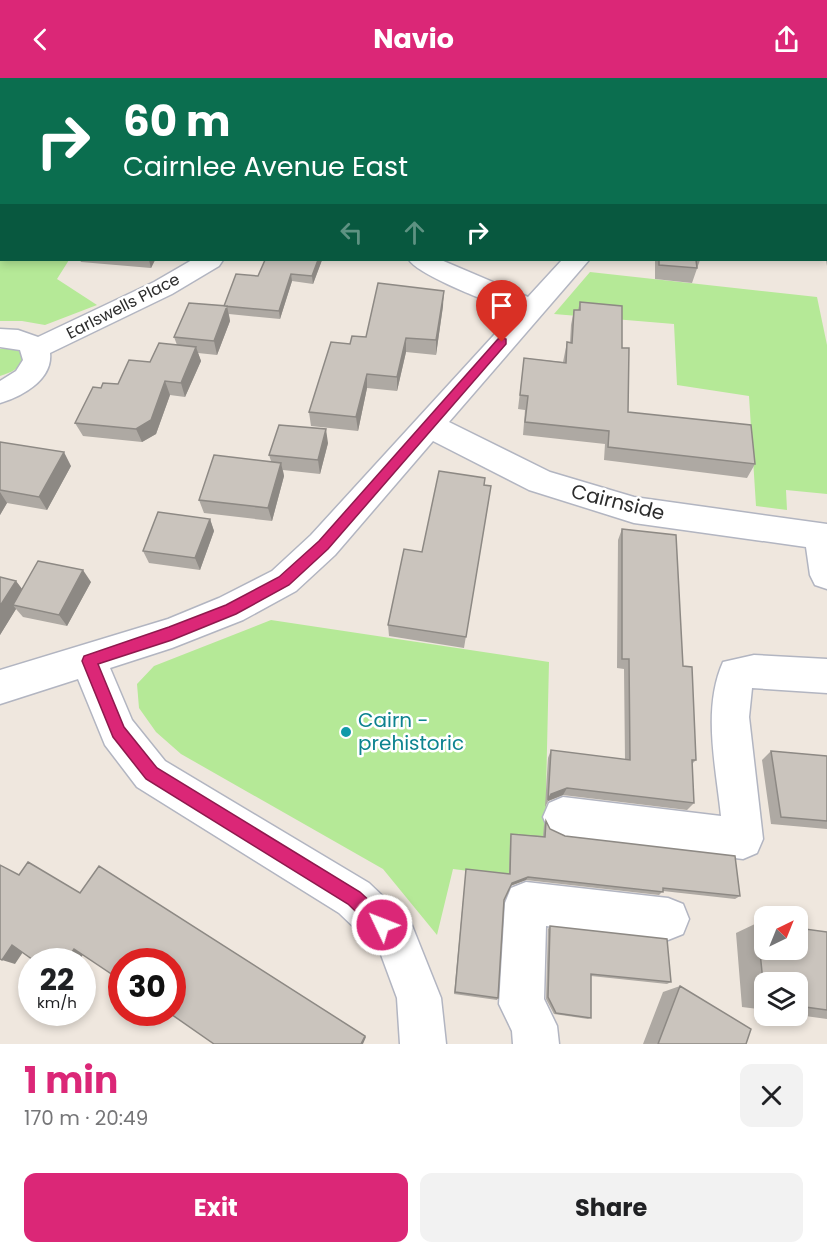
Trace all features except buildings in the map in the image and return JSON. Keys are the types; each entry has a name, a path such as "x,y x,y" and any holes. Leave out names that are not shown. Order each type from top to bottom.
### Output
{"street":[{"name":"Earlswells Place","path":"35,349 163,288 208,261"},
{"path":"424,261 532,309"},
{"path":"0,687 89,661 172,633 231,609 284,581 323,545 575,261"},
{"path":"0,338 16,338 27,342 35,349 38,359 34,370 26,380 0,393"},
{"name":"Cairnside","path":"428,425 540,481 634,510 823,537 827,575"},
{"path":"89,661 118,732 152,774 354,898 396,938 419,998 423,1044"},
{"path":"563,817 743,839 730,717 736,674 754,671 827,676"},
{"path":"536,1044 534,1026 521,1004 526,903 668,919"}],"green space":[{"path":"0,261 68,261 57,279 97,305 45,325 22,321 0,321"},
{"path":"590,272 817,297 827,345 827,494 786,490 787,510 756,506 749,396 677,385 674,324 554,314"},
{"path":"0,349 19,350 24,357 15,370 0,376"},
{"path":"271,620 549,662 547,841 509,876 453,869 437,935 383,869 181,754 156,732 139,708 137,684 154,666"}],"place":[{"name":"Cairn - prehistoric","path":"346,732"}],"route":[{"path":"382,925 354,898 152,774 118,732 89,661 172,633 231,609 284,581 323,545 502,342"}]}
